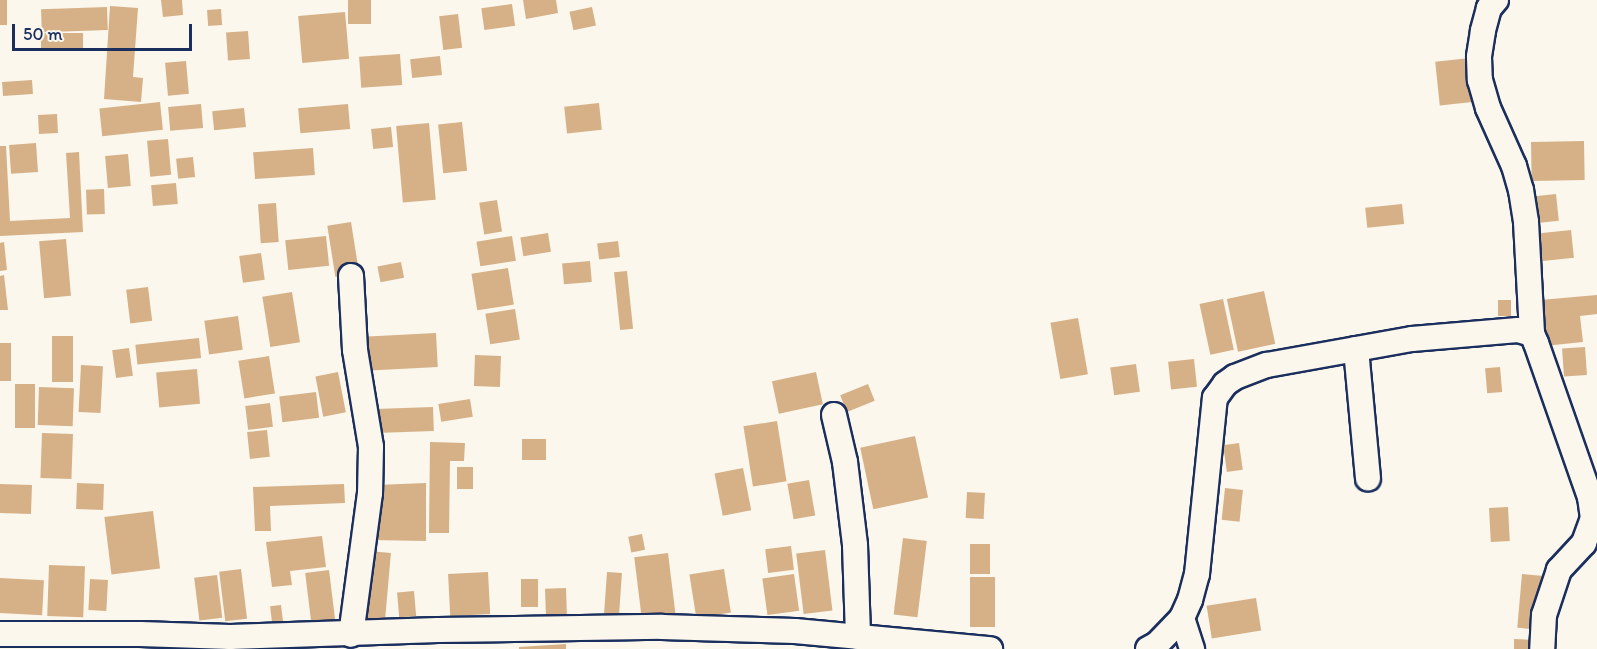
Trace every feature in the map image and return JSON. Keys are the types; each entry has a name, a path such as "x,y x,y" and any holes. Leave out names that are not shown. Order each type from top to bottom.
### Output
{"street":[{"path":"1496,0 1489,8 1483,31 1479,57 1480,80 1488,108 1514,166 1521,190 1526,222 1532,334 1590,497 1593,518 1591,545 1559,570 1544,615 1542,649"},
{"path":"351,276 355,350 371,447 370,493 351,635"},
{"path":"1148,649 1157,644 1182,618 1197,574 1215,398 1225,384 1235,377 1268,365 1412,339 1518,330 1532,334"},
{"path":"1356,350 1368,478"},
{"path":"834,415 845,462 855,544 858,637"},
{"path":"1182,618 1192,649"},
{"path":"0,633 230,637 351,635 512,639 858,637 990,649"}],"building":[{"path":"0,0 7,0 7,25 0,25"},
{"path":"161,0 182,0 183,15 163,17"},
{"path":"348,0 371,0 371,24 348,24"},
{"path":"523,0 556,0 558,13 526,19"},
{"path":"512,4 515,26 484,30 481,8"},
{"path":"110,6 138,8 133,77 143,78 141,102 104,99"},
{"path":"107,7 108,30 42,32 41,9"},
{"path":"592,7 596,26 573,30 570,12"},
{"path":"221,9 222,25 208,26 207,10"},
{"path":"345,12 349,59 302,63 298,16"},
{"path":"458,14 462,48 443,50 439,16"},
{"path":"248,31 250,59 228,60 226,33"},
{"path":"41,33 83,33 83,49 41,49"},
{"path":"400,54 402,85 361,88 359,57"},
{"path":"440,56 442,75 412,78 410,59"},
{"path":"1470,58 1475,102 1440,105 1435,62"},
{"path":"186,61 189,94 168,96 165,63"},
{"path":"32,80 33,94 3,96 2,82"},
{"path":"160,102 163,130 102,136 99,108"},
{"path":"599,103 602,130 567,134 564,107"},
{"path":"201,104 203,128 170,131 168,107"},
{"path":"348,104 350,129 300,133 298,108"},
{"path":"244,108 246,127 214,130 212,111"},
{"path":"57,114 58,133 39,134 38,115"},
{"path":"462,122 467,171 443,173 438,125"},
{"path":"429,123 436,200 403,203 396,126"},
{"path":"391,127 393,147 373,149 371,129"},
{"path":"168,139 171,175 150,177 147,141"},
{"path":"1584,141 1585,180 1532,181 1531,142"},
{"path":"36,143 38,172 11,174 9,145"},
{"path":"0,146 6,146 10,221 70,218 66,153 79,152 83,232 0,236"},
{"path":"313,148 315,175 255,179 253,152"},
{"path":"128,154 131,186 108,188 105,156"},
{"path":"193,157 195,177 178,179 176,159"},
{"path":"176,183 178,204 153,206 151,185"},
{"path":"104,189 105,214 87,215 86,190"},
{"path":"1556,194 1559,221 1533,224 1530,197"},
{"path":"497,200 502,232 484,234 479,203"},
{"path":"276,203 279,242 261,243 258,204"},
{"path":"1402,204 1404,224 1367,228 1365,208"},
{"path":"351,222 359,273 335,277 327,226"},
{"path":"1571,230 1574,258 1538,262 1535,234"},
{"path":"548,233 551,252 523,256 520,237"},
{"path":"326,236 329,266 288,270 285,240"},
{"path":"512,236 516,261 480,266 476,242"},
{"path":"66,239 71,296 44,298 39,241"},
{"path":"618,241 620,257 599,259 597,244"},
{"path":"4,242 7,270 0,271 0,243"},
{"path":"261,253 265,280 243,283 239,256"},
{"path":"590,261 592,282 564,284 562,263"},
{"path":"401,262 404,278 380,282 377,267"},
{"path":"508,268 514,305 477,310 471,274"},
{"path":"627,271 633,329 620,330 614,272"},
{"path":"4,275 8,310 0,310 0,276"},
{"path":"148,287 152,321 130,323 126,290"},
{"path":"1264,291 1275,344 1238,352 1227,299"},
{"path":"292,292 300,342 270,347 262,297"},
{"path":"1597,295 1597,314 1580,316 1583,342 1544,346 1540,300"},
{"path":"1223,299 1234,350 1210,355 1200,304"},
{"path":"1498,300 1511,300 1511,316 1498,316"},
{"path":"515,309 520,340 490,344 485,314"},
{"path":"238,316 243,350 209,354 204,321"},
{"path":"1078,318 1088,374 1060,379 1050,323"},
{"path":"436,333 438,367 370,371 368,337"},
{"path":"52,336 73,336 73,382 52,382"},
{"path":"199,338 201,358 137,365 135,345"},
{"path":"0,343 11,343 11,381 0,381"},
{"path":"1585,347 1587,375 1564,377 1562,349"},
{"path":"129,348 133,376 116,378 112,350"},
{"path":"475,355 501,356 500,387 474,386"},
{"path":"269,356 275,394 244,398 238,361"},
{"path":"1194,359 1197,387 1171,390 1168,362"},
{"path":"1136,364 1140,392 1114,395 1110,368"},
{"path":"81,365 103,366 101,413 79,412"},
{"path":"1500,367 1502,392 1487,393 1485,368"},
{"path":"197,369 200,404 159,407 156,373"},
{"path":"338,372 346,412 323,417 315,376"},
{"path":"816,372 823,404 779,414 772,381"},
{"path":"15,384 35,384 35,428 15,428"},
{"path":"868,384 875,401 847,412 840,395"},
{"path":"39,387 74,388 73,426 38,425"},
{"path":"316,392 319,418 282,422 279,397"},
{"path":"470,399 473,417 441,422 438,404"},
{"path":"270,403 273,427 248,430 245,406"},
{"path":"433,407 434,431 376,433 375,409"},
{"path":"777,421 787,481 753,487 743,426"},
{"path":"267,430 270,457 250,459 247,432"},
{"path":"42,433 73,434 71,479 40,478"},
{"path":"915,436 928,498 873,509 860,448"},
{"path":"522,439 546,439 546,460 522,460"},
{"path":"430,442 465,443 464,461 450,461 449,533 429,533"},
{"path":"1239,443 1243,470 1227,472 1223,445"},
{"path":"457,467 473,467 473,489 457,489"},
{"path":"743,468 751,510 723,516 715,474"},
{"path":"809,480 815,515 794,519 787,484"},
{"path":"77,483 104,484 103,510 76,509"},
{"path":"426,483 426,541 371,540 376,485"},
{"path":"0,484 32,485 31,514 0,513"},
{"path":"344,484 345,503 270,506 271,531 255,531 253,487"},
{"path":"1225,488 1243,490 1240,522 1222,520"},
{"path":"967,492 985,493 984,519 966,518"},
{"path":"1508,507 1510,541 1491,542 1489,508"},
{"path":"153,511 160,569 111,575 104,517"},
{"path":"642,534 645,550 631,552 628,537"},
{"path":"322,536 326,567 290,571 292,585 272,587 266,542"},
{"path":"903,538 927,541 917,617 894,614"},
{"path":"970,544 990,544 990,574 970,574"},
{"path":"791,546 794,570 768,573 765,549"},
{"path":"825,550 832,611 804,614 796,554"},
{"path":"369,551 391,553 385,622 363,620"},
{"path":"668,553 675,614 642,618 634,557"},
{"path":"49,565 85,566 83,617 47,616"},
{"path":"241,569 247,619 225,621 219,572"},
{"path":"724,569 731,612 696,618 689,574"},
{"path":"329,570 336,627 312,629 305,573"},
{"path":"488,572 490,614 450,616 448,574"},
{"path":"607,572 622,573 619,617 604,616"},
{"path":"794,574 799,611 767,615 762,578"},
{"path":"1522,574 1544,576 1539,630 1517,628"},
{"path":"217,575 222,618 199,620 194,578"},
{"path":"970,577 995,577 995,627 970,627"},
{"path":"0,578 44,580 42,615 0,613"},
{"path":"90,579 108,580 106,611 88,610"},
{"path":"521,579 538,579 538,607 521,607"},
{"path":"566,588 567,619 546,620 545,589"},
{"path":"414,591 416,616 399,617 397,592"},
{"path":"1256,598 1261,631 1212,638 1207,606"},
{"path":"281,605 284,628 273,629 270,606"},
{"path":"1514,639 1535,640 1534,649 1514,649"},
{"path":"566,644 566,649 519,649 519,647"}]}
